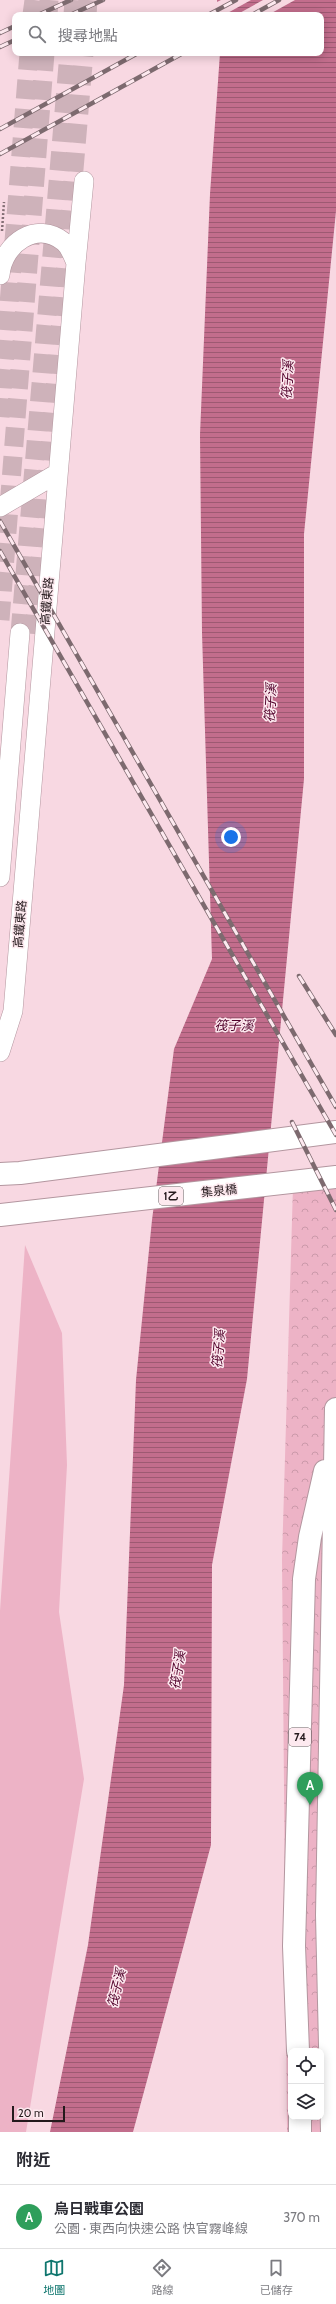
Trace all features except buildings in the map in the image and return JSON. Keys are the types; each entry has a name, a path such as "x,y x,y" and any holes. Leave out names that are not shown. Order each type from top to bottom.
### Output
{"main road":[{"path":"8,1173 329,1133"},
{"name":"集泉橋","path":"7,1214 333,1178"},
{"name":"74","path":"298,2048 294,1946 304,1579 310,1537 335,1418"},
{"name":"74","path":"332,2132 327,1915 335,1418"},
{"path":"300,2120 300,2132"}],"street":[{"name":"高鐵東路","path":"0,1052 13,1011 84,181"},
{"path":"0,275 1,263 7,250 18,240 29,236 42,234 53,236 64,242 71,250 76,263"},
{"path":"0,507 58,472"},
{"path":"0,877 27,634 0,1024"}],"path":[{"path":"1,236 4,202"}],"green space":[{"path":"336,1178 336,2132 287,2132 282,1559 293,1186"},
{"path":"25,1245 62,1333 67,1465 59,1612 84,1779 26,2132 0,2132 0,1611"}],"water":[{"name":"筏子溪","path":"217,0 336,0 336,211 304,534 304,779 247,1379 212,1565 211,1845 133,2132 50,2132 88,1945 124,1685 136,1380 152,1220 174,1049 212,959 202,633 200,435 210,194 220,56 324,56 324,12 218,12"}],"pier":[{"path":"221,0 251,0 229,12 216,12 215,3"},
{"path":"263,0 295,0 273,12 241,12"}],"tunnel":[{"path":"32,12 34,0"},
{"path":"48,12 49,0"},
{"path":"73,12 74,0"},
{"path":"87,12 88,0"},
{"path":"0,417 29,56"},
{"path":"0,620 45,56"},
{"path":"20,633 69,56"},
{"path":"34,634 84,56"}],"railway":[{"path":"45,12 71,0"},
{"path":"77,12 103,0"},
{"path":"214,12 236,0"},
{"path":"257,12 279,0"},
{"path":"0,33 12,27"},
{"path":"0,47 12,41"},
{"path":"0,129 133,56"},
{"path":"0,154 178,56"},
{"path":"0,521 336,1107"},
{"path":"0,551 336,1135"},
{"path":"299,976 336,1035"},
{"path":"292,1122 336,1210"}],"place":[{"name":"烏日戰車公園","path":"310,1805"}]}
